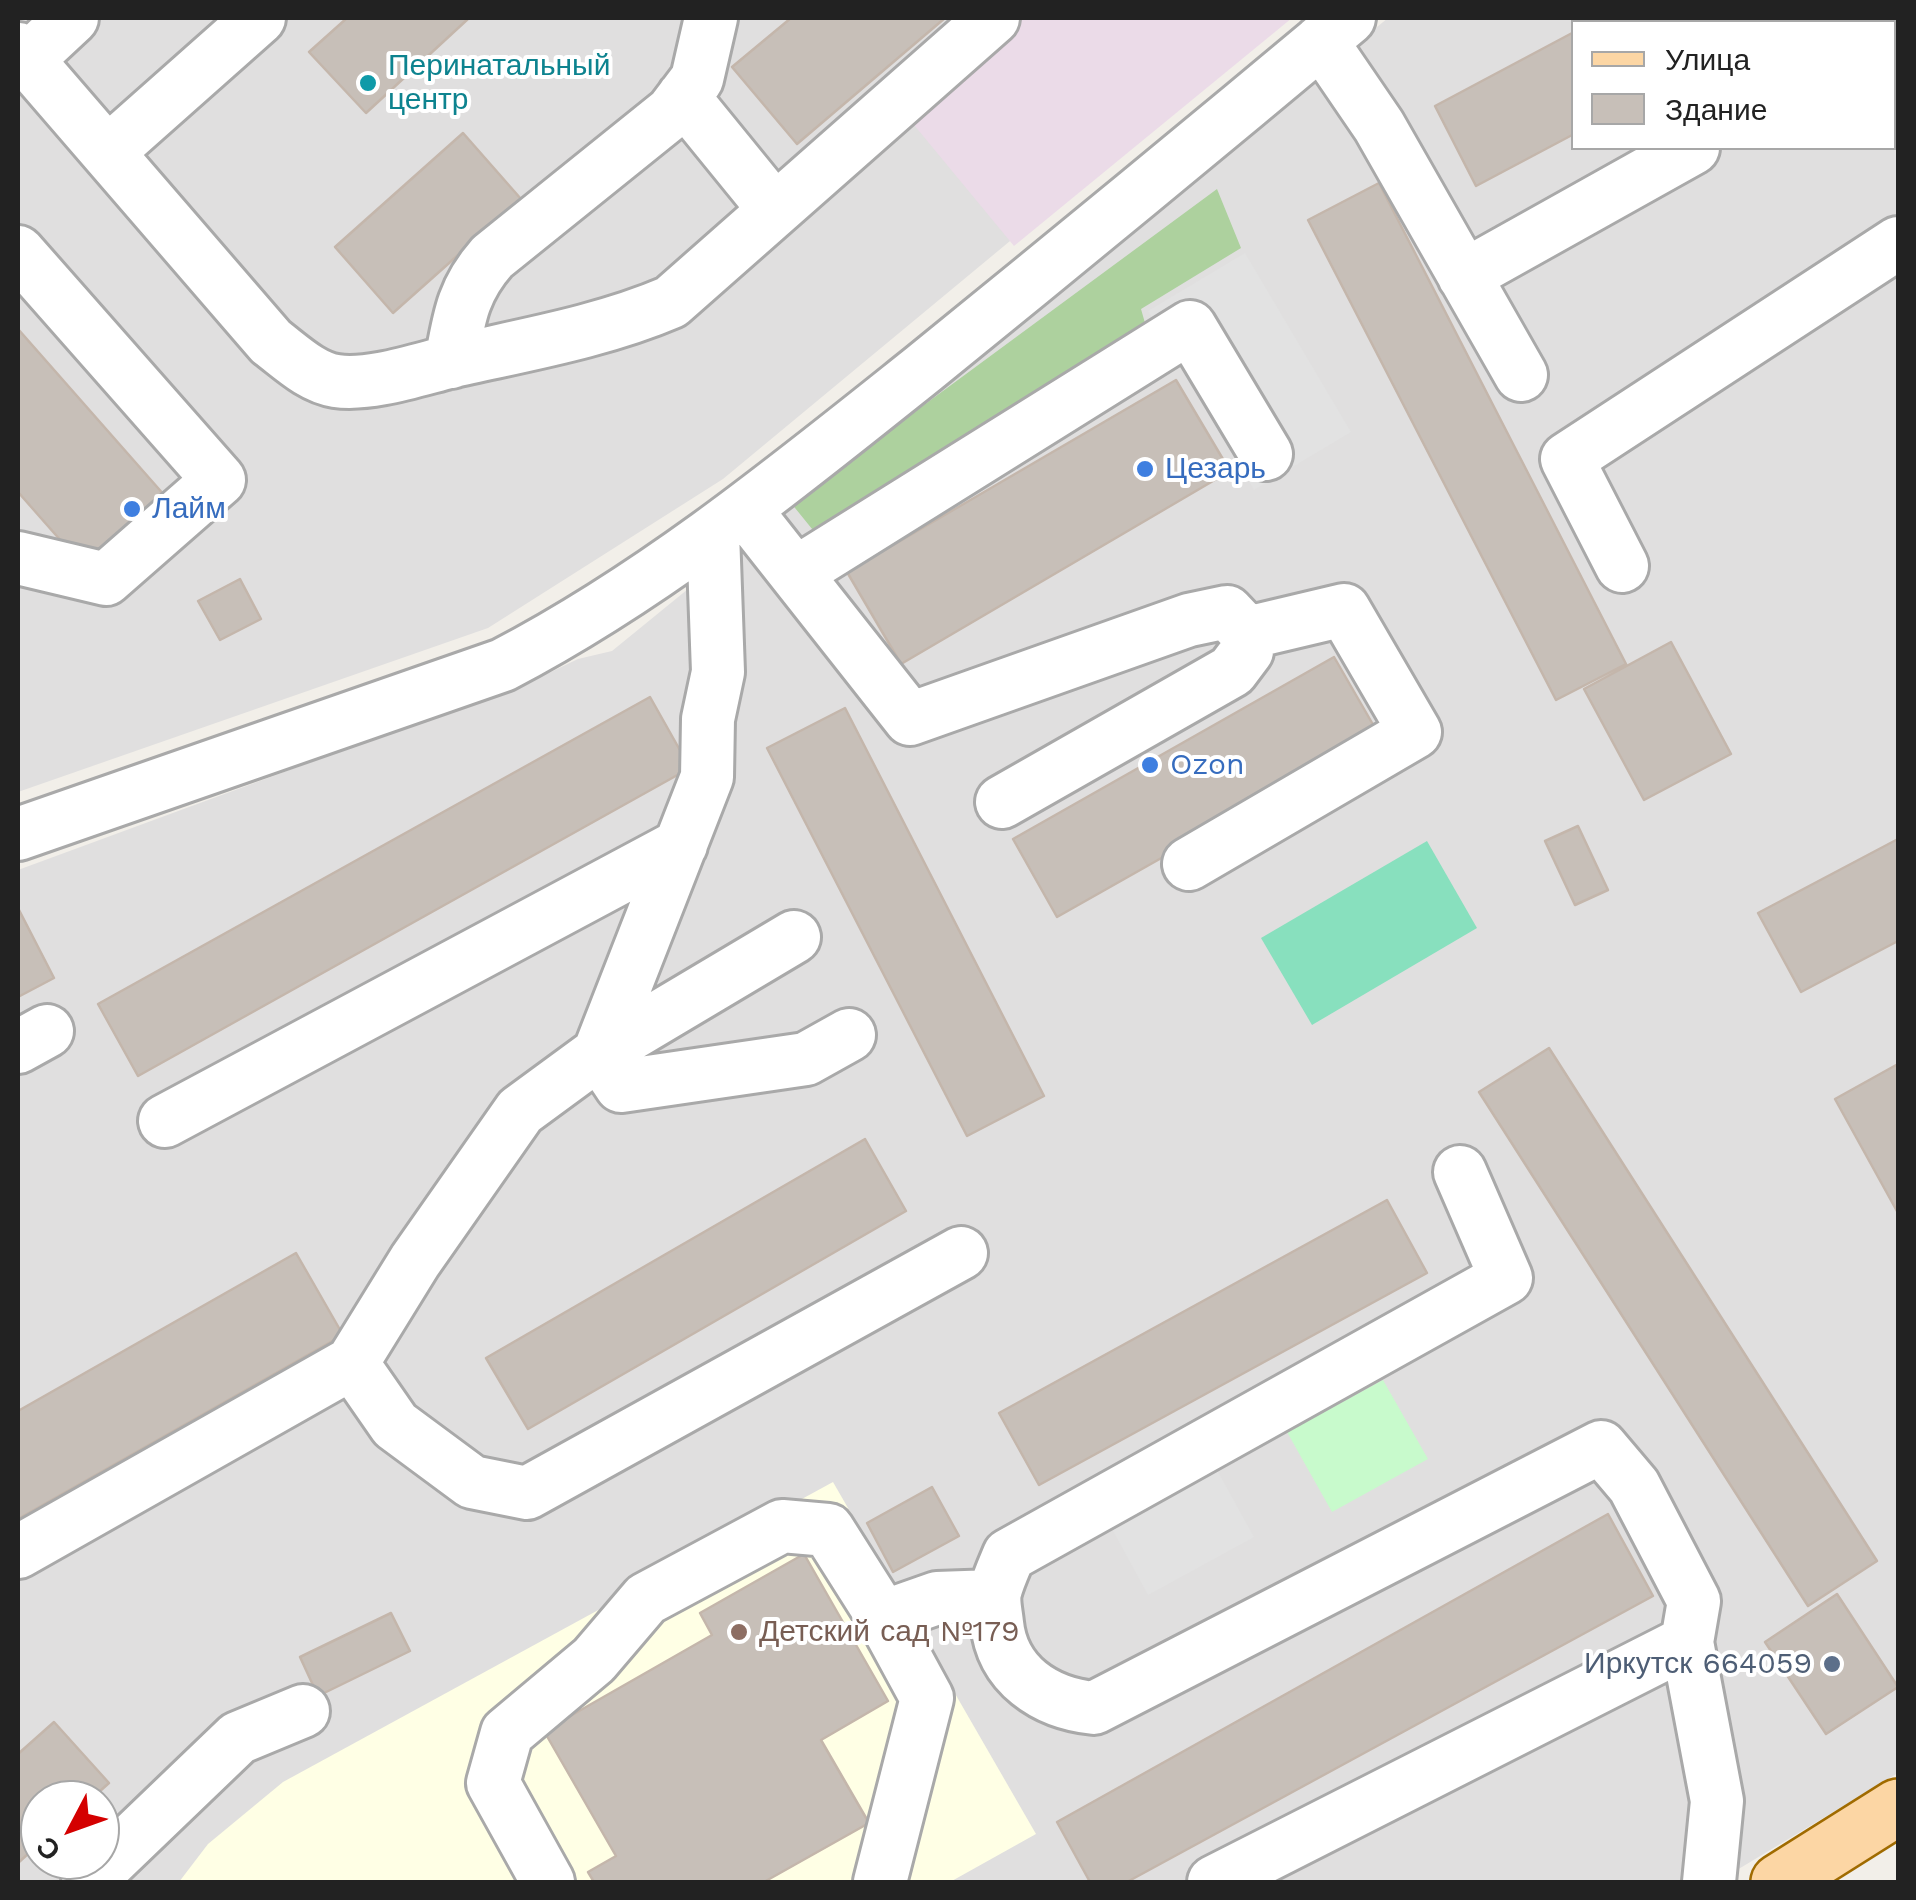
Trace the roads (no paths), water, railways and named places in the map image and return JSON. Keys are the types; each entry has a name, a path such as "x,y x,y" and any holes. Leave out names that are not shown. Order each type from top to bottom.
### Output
{"main road":[{"path":"1780,1882 1898,1807"}],"street":[{"path":"72,18 22,54 272,342 307,370 337,381 384,378 632,319 671,302 993,18"},
{"path":"108,152 259,18"},
{"path":"451,362 460,310 473,279 492,257 672,112 696,79 712,18"},
{"path":"18,834 503,665 563,634 730,522 1144,191 1335,30 1379,126 1521,375"},
{"path":"683,97 775,210"},
{"path":"1464,276 1689,150"},
{"path":"1622,566 1567,460 1898,242"},
{"path":"18,252 219,480 106,579 18,558"},
{"path":"796,572 1190,328 1266,454"},
{"path":"730,522 796,572 910,719 1189,620 1228,612 1246,633 1247,650 1232,671 1002,802"},
{"path":"599,1054 708,777 708,719 718,672 730,522"},
{"path":"1189,864 1415,732 1344,610 1246,633"},
{"path":"165,1121 681,844"},
{"path":"18,1552 352,1363 416,1261 520,1111 599,1054 794,937"},
{"path":"599,1054 621,1086 806,1058 850,1035"},
{"path":"1460,1172 1506,1278 1009,1555 994,1596 999,1642 1016,1673 1044,1695 1070,1706 1094,1708 1601,1447 1634,1486 1694,1601 1687,1642 1717,1800 1709,1882"},
{"path":"352,1363 395,1425 472,1482 527,1494 961,1253"},
{"path":"548,1882 493,1783 506,1734 594,1660 646,1599 782,1526 828,1530 926,1698 880,1882"},
{"path":"882,1617 937,1598 994,1596"},
{"path":"1214,1882 1687,1642"},
{"path":"88,1882 238,1738 303,1711"}],"place":[{"name":"Перинатальный центр","path":"368,83"},
{"name":"Цезарь","path":"1145,469"},
{"name":"Лайм","path":"132,509"},
{"name":"Ozon","path":"1150,765"},
{"name":"Детский сад №179","path":"739,1632"},
{"name":"Иркутск 664059","path":"1832,1664"}]}
